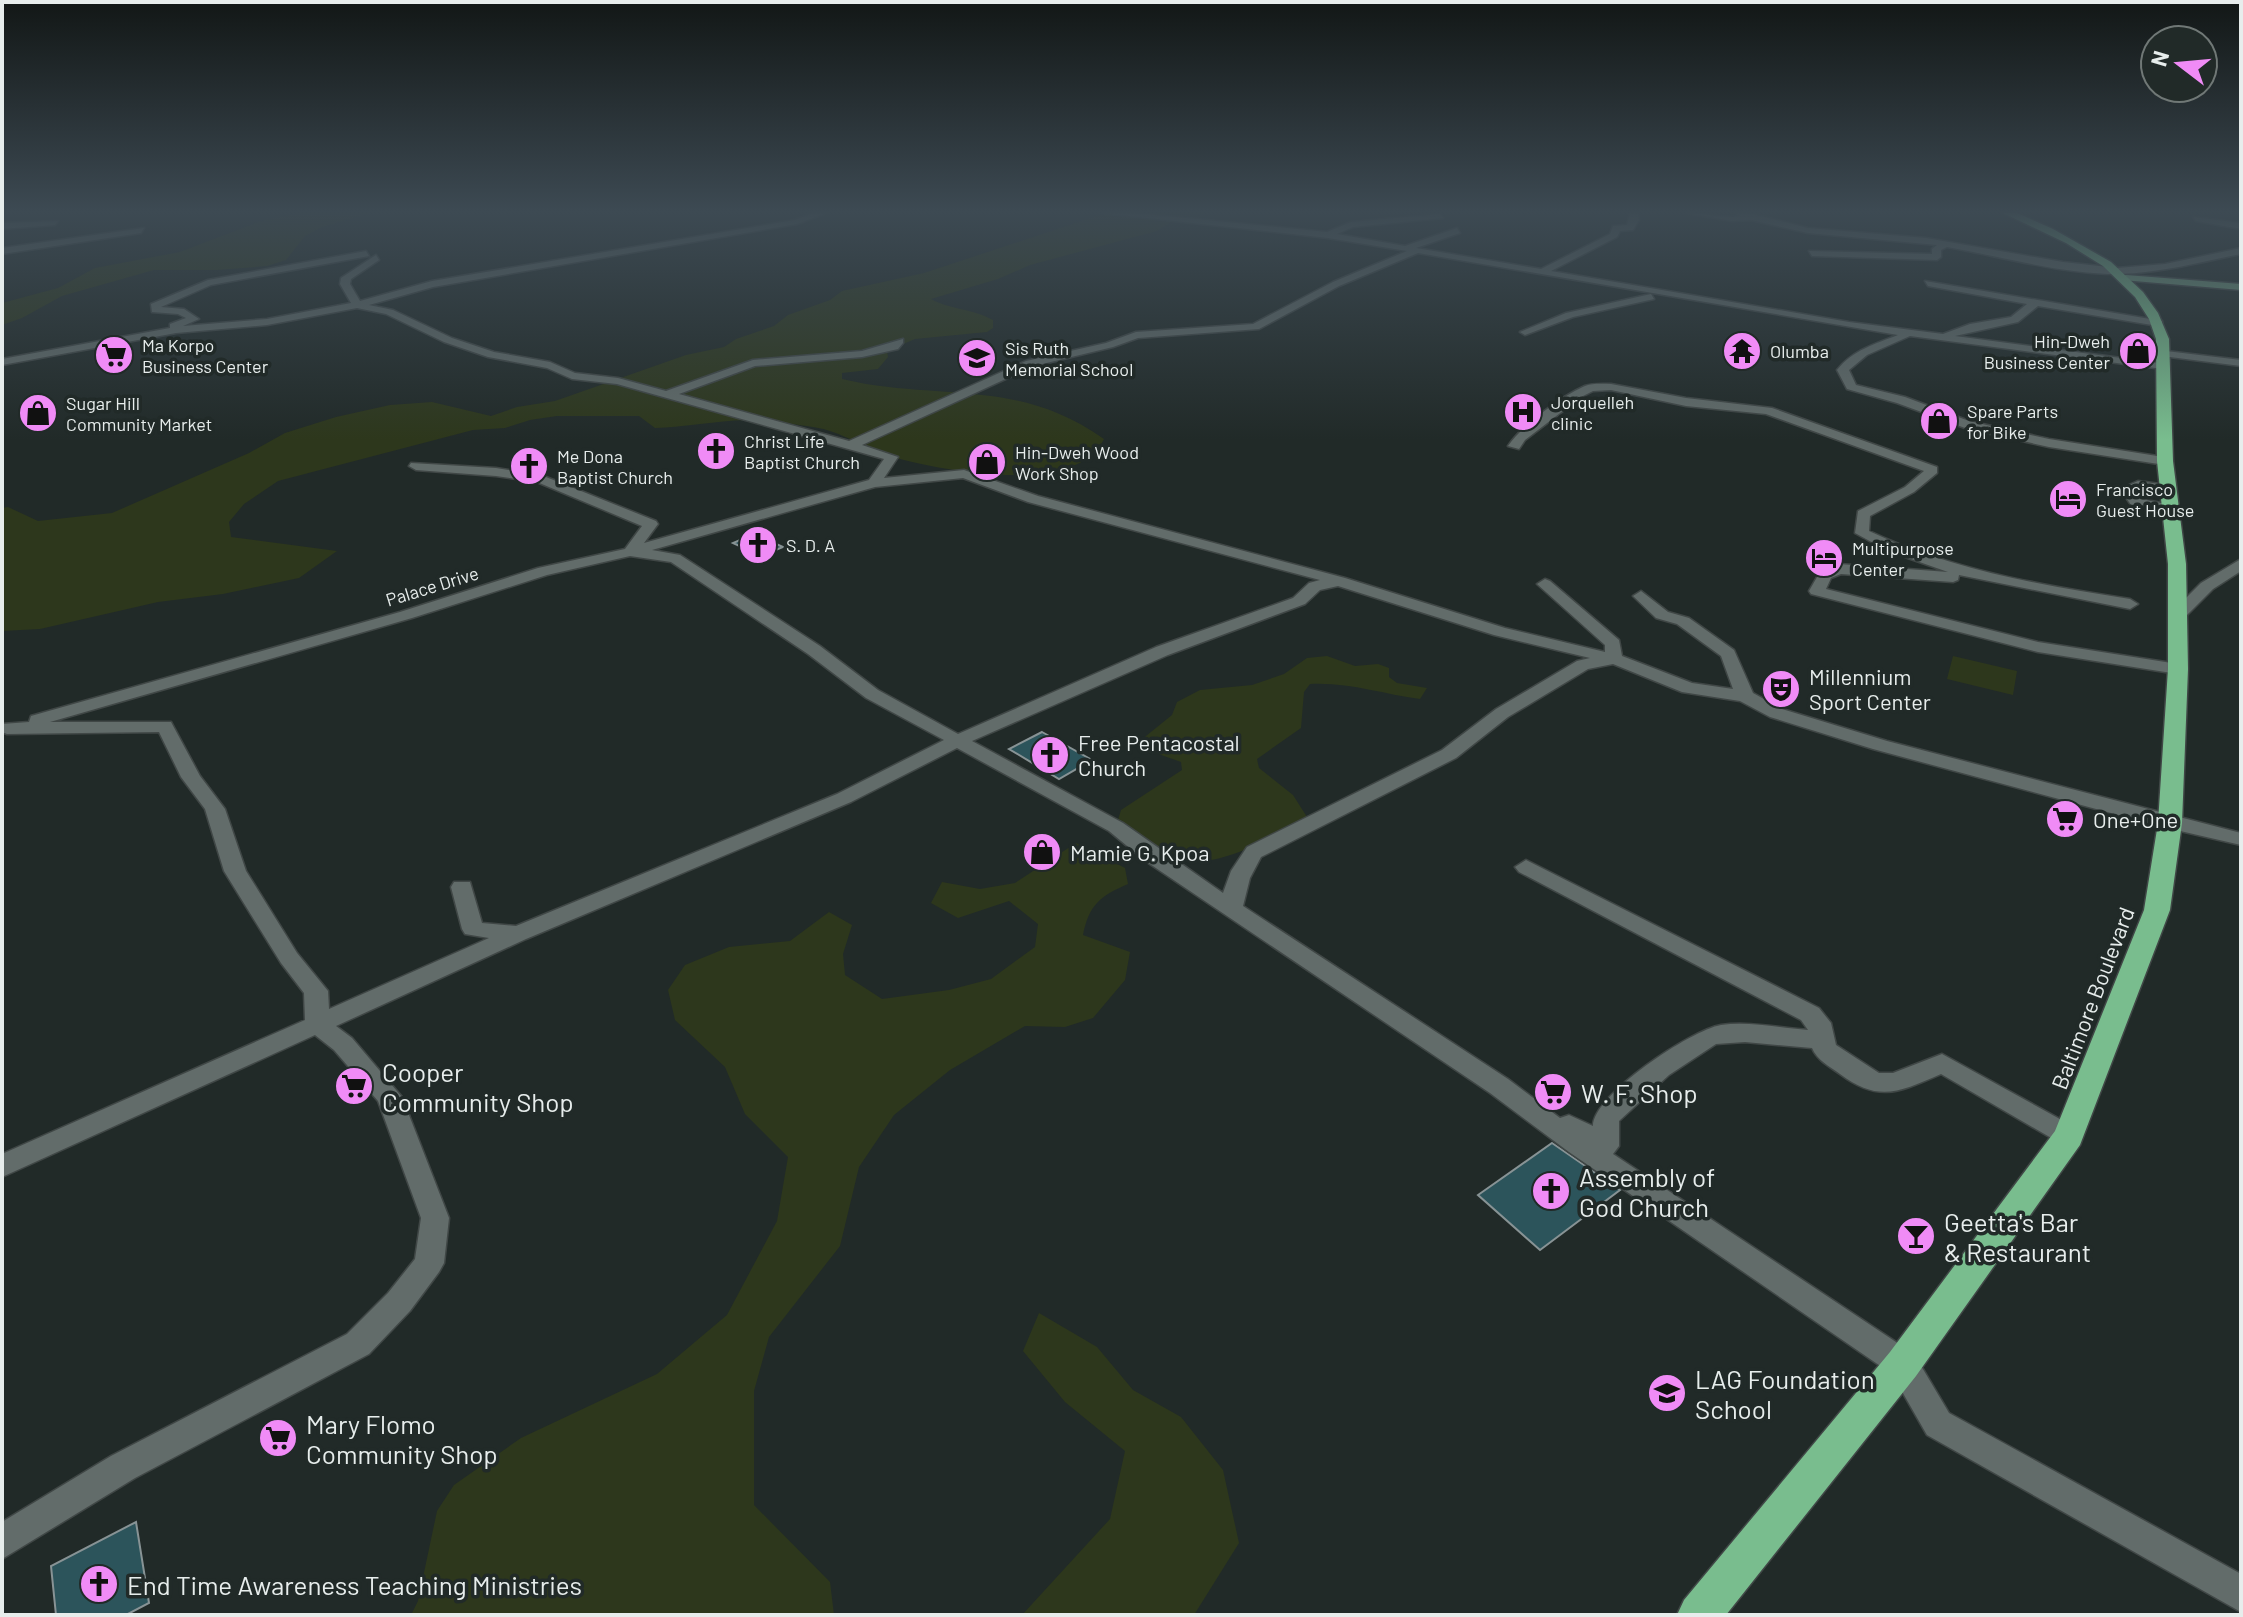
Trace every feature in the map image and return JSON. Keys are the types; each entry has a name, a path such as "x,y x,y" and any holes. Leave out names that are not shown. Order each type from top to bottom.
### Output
{"highway":[{"name":"Baltimore Boulevard","path":"1699,1615 1903,1364 2069,1136 2157,910 2170,823 2178,669 2177,564 2165,461 2164,360 2158,323 2135,288"}],"street":[{"path":"156,333 194,319 180,311 156,310 155,306 191,288"},
{"path":"348,288 357,305 389,312 448,340 492,355 550,365 572,376 618,381 892,457 874,483"},
{"path":"2,362 156,333 267,322 357,305 416,288"},
{"path":"851,445 1030,363 1109,345 1136,335 1255,327 1328,288"},
{"path":"1635,288 1908,333 2164,360 2241,363"},
{"path":"1958,288 2158,323"},
{"path":"1525,332 1570,315 1666,294"},
{"path":"1945,337 1973,326 2023,317 2033,307 2032,302"},
{"path":"1908,333 1865,350 1849,362 1843,370 1851,387 1901,400 1965,424 2049,443 2165,461"},
{"path":"666,395 753,363 873,352 894,347 899,341"},
{"path":"1514,446 1520,437 1591,388 1611,387 1686,402 1768,411 1932,470 1913,487 1863,514 1862,533 1919,558 2009,583"},
{"path":"416,466 537,478 651,524 630,552 675,558 814,650 872,694 1116,827 1131,842 1179,870 1232,907 1233,889 1254,852 1449,754 1502,713 1583,665 1614,659 1613,644 1545,584"},
{"name":"Palace Drive","path":"4,728 406,615 543,571 630,552 874,483 964,474 1033,499 1340,581 1500,632 1614,659 1688,688 1745,696 1776,713 1880,745 2170,823 2241,839"},
{"path":"2177,616 2207,586 2241,564"},
{"path":"2130,604 2009,583 1839,569 1825,575 1817,591 2038,647 2178,669"},
{"path":"2,1166 518,934 844,798 957,741 1162,651 1299,601 1315,586 1340,581"},
{"path":"1641,596 1662,615 1683,621 1728,654 1745,696"},
{"path":"4,728 165,726 191,777 215,809 235,871 289,958 316,991 317,1024"},
{"path":"1526,867 1810,1014 1819,1023 1825,1050 1866,1080 1895,1083 1942,1063 2069,1136"},
{"path":"1179,870 1903,1364 1938,1424 2241,1594"},
{"path":"462,887 473,929 518,934"},
{"path":"2,1542 123,1467 358,1344 399,1302 429,1263 435,1218 389,1097 343,1044 317,1024"},
{"path":"1499,1086 1606,1146 1606,1118 1635,1090 1694,1043 1718,1035 1739,1034 1821,1039"}],"green space":[{"path":"56,288 89,288 62,296 22,318 2,325 2,303"},
{"path":"966,288 931,299 985,316 993,320 993,328 987,332 915,339 887,351 888,357 878,369 842,373 842,379 1018,401 1075,421 1104,439 1089,457 1067,468 1039,474 1007,475 915,463 823,429 771,421 655,428 639,416 557,416 530,420 505,428 473,430 278,481 244,504 229,522 231,537 337,551 299,578 223,594 158,602 40,629 2,631 2,508 8,507 38,521 112,513 249,453 285,433 390,405 432,402 491,416 517,407 555,401 686,355 724,347 736,339 774,326 788,315 830,300 842,291"},
{"path":"1327,656 1355,666 1378,664 1389,668 1389,677 1397,683 1427,688 1420,699 1352,687 1310,684 1304,692 1301,728 1257,759 1259,768 1293,795 1307,817 1235,854 1195,862 1157,852 1117,823 1121,810 1182,770 1181,762 1147,750 1141,740 1172,715 1177,702 1200,690 1252,685 1284,674 1307,658"},
{"path":"1953,656 2017,671 2013,695 1947,679"},
{"path":"1076,843 1125,868 1128,884 1097,903 1083,935 1130,952 1125,980 1093,1018 1065,1027 1025,1026 950,1070 894,1115 859,1167 840,1246 769,1337 754,1391 754,1505 830,1582 834,1615 411,1615 418,1601 437,1511 454,1485 521,1438 657,1374 727,1315 777,1221 788,1157 745,1114 725,1067 675,1020 668,990 685,965 729,947 790,941 829,912 852,925 843,954 845,975 882,999 949,990 991,979 1035,947 1038,924 1009,901 958,918 931,903 942,882 980,889 1015,883"},
{"path":"1039,1313 1097,1347 1133,1390 1181,1417 1223,1470 1239,1543 1194,1615 1022,1615 1110,1519 1125,1451 1065,1402 1023,1351"}],"building":[{"name":"S. D. A","path":"754,534 783,547 761,556 733,543"},
{"name":"Free Pentacostal Church","path":"1042,732 1092,760 1059,779 1009,749"},
{"name":"Assembly of God Church","path":"1552,1143 1620,1190 1540,1250 1478,1195"},
{"name":"End Time Awareness Teaching Ministries","path":"136,1522 149,1603 126,1615 56,1615 51,1566"}],"place":[{"name":"Olumba","path":"1742,351"},
{"name":"Hin-Dweh Business Center","path":"2138,351"},
{"name":"Ma Korpo Business Center","path":"114,355"},
{"name":"Sis Ruth Memorial School","path":"977,358"},
{"name":"Jorquelleh clinic","path":"1523,412"},
{"name":"Sugar Hill Community Market","path":"38,413"},
{"name":"Spare Parts for Bike","path":"1939,421"},
{"name":"Christ Life Baptist Church","path":"716,451"},
{"name":"Hin-Dweh Wood Work Shop","path":"987,462"},
{"name":"Me Dona Baptist Church","path":"529,466"},
{"name":"Francisco Guest House","path":"2068,499"},
{"name":"S. D. A","path":"758,545"},
{"name":"Multipurpose Center","path":"1824,558"},
{"name":"Millennium Sport Center","path":"1781,689"},
{"name":"Free Pentacostal Church","path":"1050,755"},
{"name":"One+One","path":"2065,819"},
{"name":"Mamie G. Kpoa","path":"1042,852"},
{"name":"Cooper Community Shop","path":"354,1086"},
{"name":"W. F. Shop","path":"1553,1092"},
{"name":"Assembly of God Church","path":"1551,1191"},
{"name":"Geetta's Bar & Restaurant","path":"1916,1236"},
{"name":"LAG Foundation School","path":"1667,1393"},
{"name":"Mary Flomo Community Shop","path":"278,1438"},
{"name":"End Time Awareness Teaching Ministries","path":"99,1584"}]}
